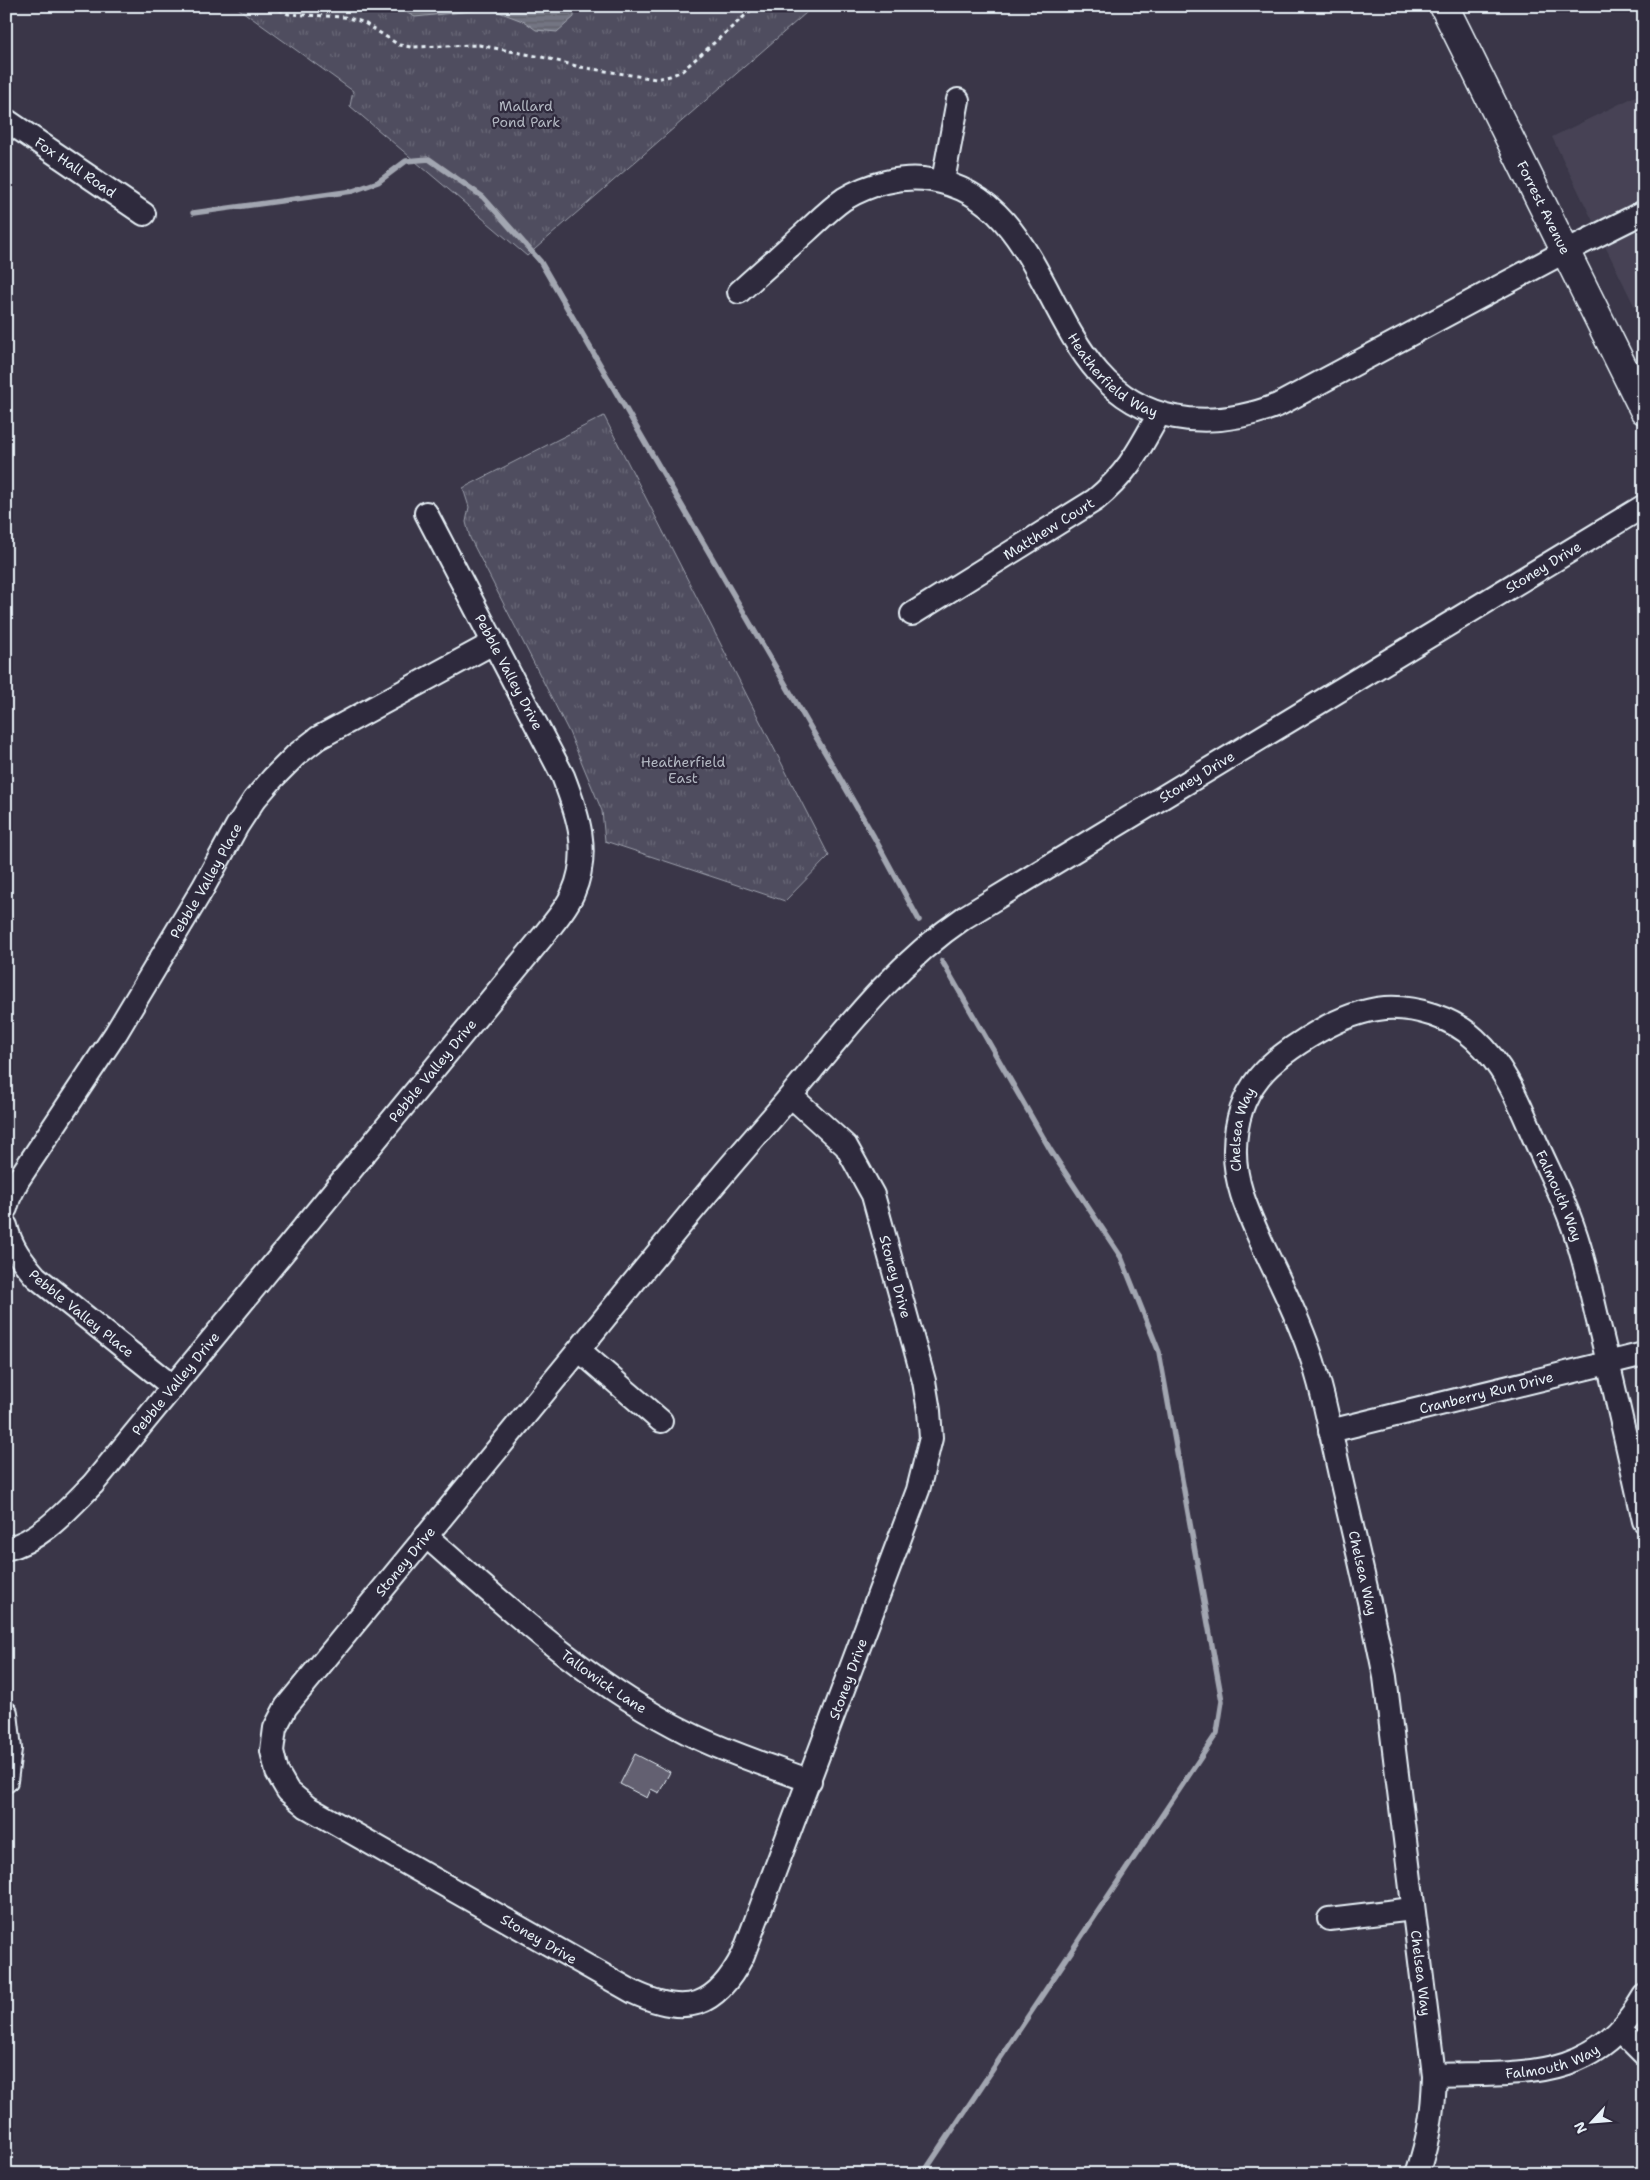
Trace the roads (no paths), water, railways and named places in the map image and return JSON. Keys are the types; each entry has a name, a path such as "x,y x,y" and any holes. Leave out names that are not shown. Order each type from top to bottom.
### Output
{"highway":[{"name":"Forrest Avenue","path":"1444,6 1564,252 1644,410"}],"street":[{"path":"943,182 958,100"},
{"name":"Fox Hall Road","path":"6,120 144,214"},
{"name":"Heatherfield Way","path":"739,292 844,199 881,184 904,179 923,178 943,182 966,191 987,204 1006,222 1023,246 1080,350 1091,366 1106,381 1133,402 1159,414 1188,420 1211,421 1258,413 1278,404 1564,252 1644,212"},
{"name":"Matthew Court","path":"912,614 1095,500 1115,484 1131,464 1159,414"},
{"name":"Stoney Drive","path":"791,1096 846,1146 873,1195 924,1381 931,1438 918,1490 743,1956 732,1977 716,1993 696,2004 675,2007 653,2002 633,1992 307,1808 288,1791 276,1772 272,1751 275,1728 286,1707 710,1188 791,1096 886,982 941,933 1644,506"},
{"name":"Pebble Valley Drive","path":"6,1549 36,1535 60,1517 93,1484 538,942 559,916 573,894 580,871 582,843 577,812 563,776 426,513"},
{"name":"Pebble Valley Place","path":"6,1208 18,1180 116,1032 203,888 237,826 273,778 296,755 318,738 493,643"},
{"name":"Falmouth Way","path":"1328,1026 1355,1015 1384,1008 1413,1010 1447,1020 1460,1028 1472,1036 1497,1062 1516,1099 1569,1216 1582,1256 1644,1521"},
{"name":"Chelsea Way","path":"1328,1026 1276,1058 1261,1073 1248,1094 1238,1123 1235,1147 1236,1172 1245,1206 1309,1349 1318,1377 1373,1614 1385,1676 1434,2075 1432,2115 1418,2174"},
{"name":"Pebble Valley Place","path":"6,1226 8,1237 19,1258 36,1277 173,1387"},
{"path":"579,1350 661,1421"},
{"name":"Cranberry Run Drive","path":"1330,1431 1608,1361 1644,1354"},
{"name":"Tallowick Lane","path":"426,1536 546,1640 643,1708 691,1735 810,1781"},
{"path":"6,1712 10,1749 6,1781"},
{"path":"1329,1919 1413,1909"},
{"name":"Falmouth Way","path":"1434,2075 1523,2073 1574,2062 1599,2048 1620,2031 1644,1996"},
{"path":"1620,2031 1644,2055"}],"water":[{"path":"394,6 574,6 574,17 557,32 536,30 525,22 491,9 415,17"}],"waterway":[{"path":"193,213 353,191 378,182 406,161 429,159 483,197 540,261 874,837 919,920"},
{"path":"923,2174 1217,1733 1222,1701 1159,1352 1121,1257 1051,1151 942,961"}],"park label":[{"name":"Mallard Pond Park","path":"526,114"},
{"name":"Heatherfield East","path":"683,770"}]}
